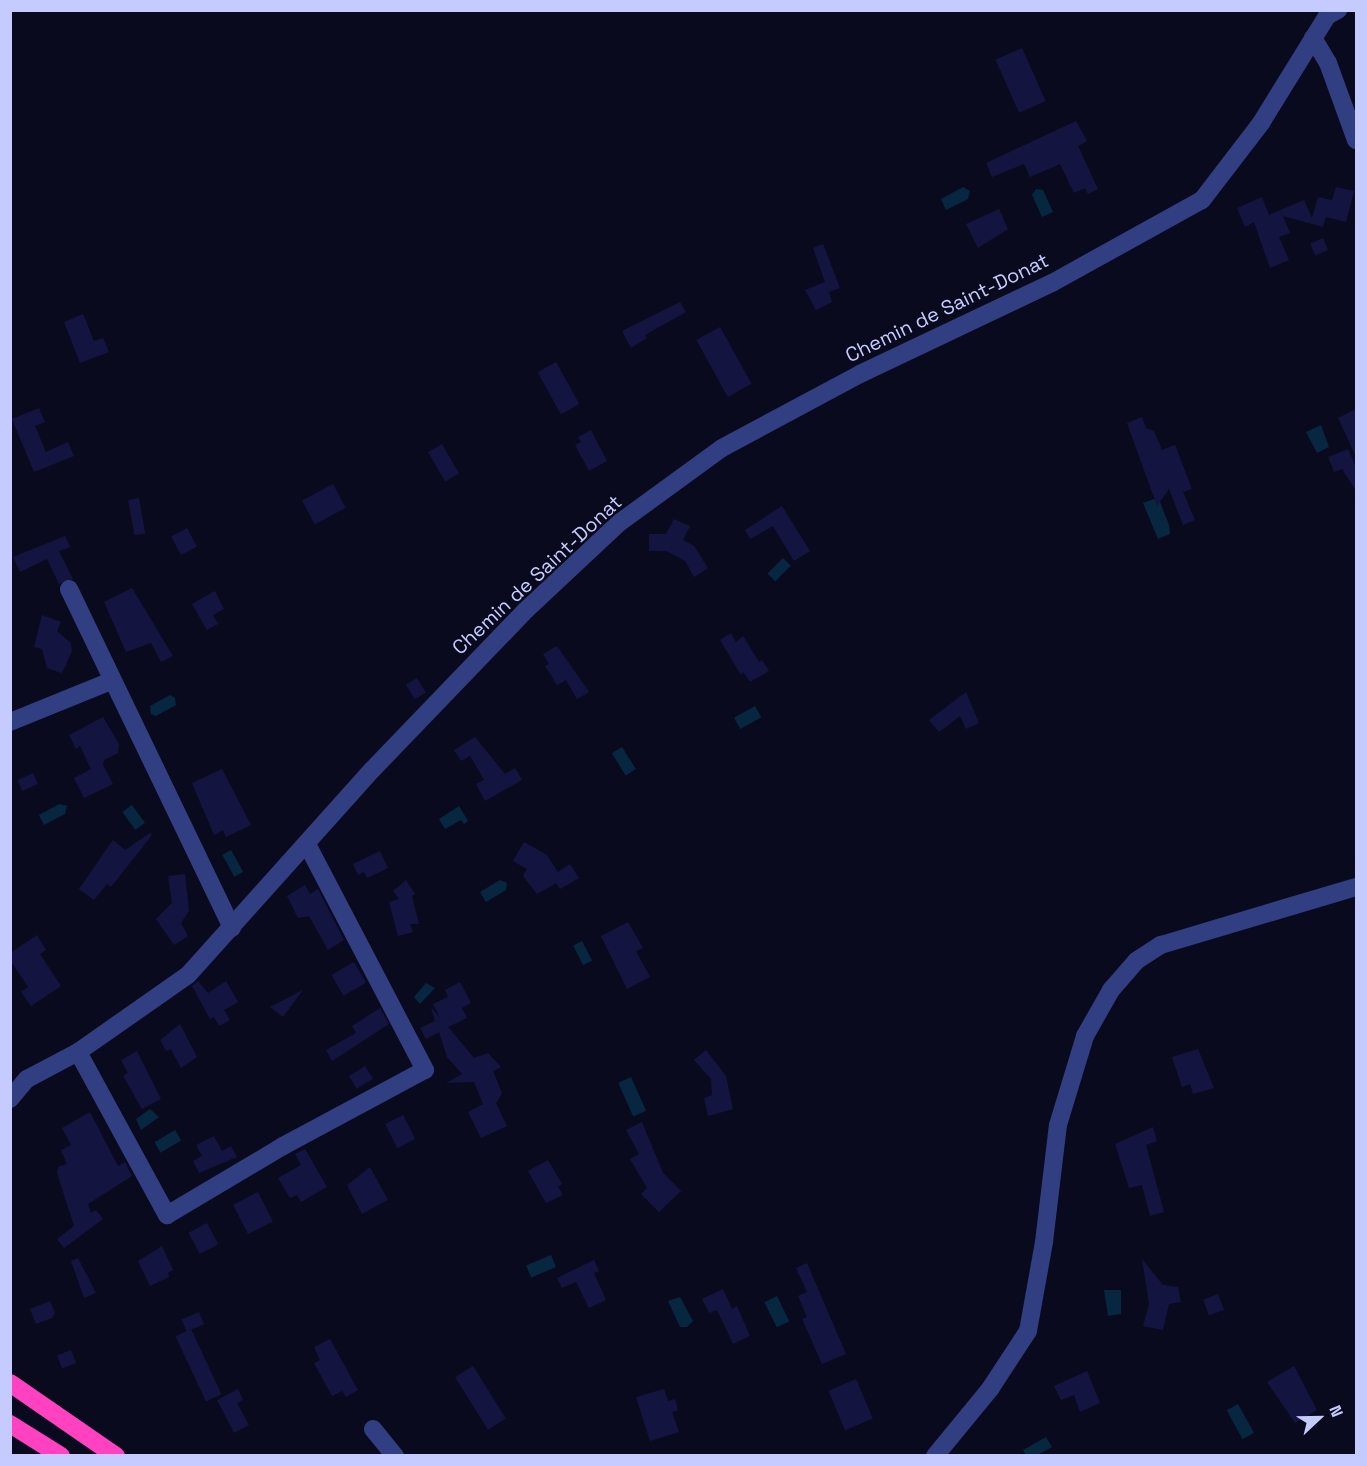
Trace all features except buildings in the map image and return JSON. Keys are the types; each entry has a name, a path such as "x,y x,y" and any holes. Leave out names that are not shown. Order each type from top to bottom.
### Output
{"highway":[{"path":"10,1383 116,1455"},
{"path":"10,1398 111,1455"},
{"path":"10,1424 61,1455"},
{"path":"10,1434 47,1455"}],"street":[{"name":"Chemin de Saint-Donat","path":"10,1098 27,1079 78,1052 188,975 308,846 372,770 510,627 619,523 722,448 860,375 1052,283 1202,200 1261,123 1327,16 1338,10"},
{"path":"1313,38 1328,63 1356,140"},
{"path":"69,590 232,928"},
{"path":"10,722 111,681"},
{"path":"78,1052 167,1215 283,1146 425,1070 308,846"},
{"path":"935,1455 990,1389 1028,1331 1044,1242 1058,1125 1085,1036 1110,990 1136,961 1161,945 1356,887"},
{"path":"373,1429 394,1455"}],"water":[{"path":"963,187 970,191 968,199 946,210 941,199"},
{"path":"1036,189 1043,190 1053,212 1042,217 1032,195"},
{"path":"1321,425 1329,447 1317,453 1306,432"},
{"path":"1154,499 1160,502 1170,534 1158,539 1143,503"},
{"path":"783,558 791,566 775,581 767,574"},
{"path":"170,695 175,698 176,705 156,716 151,714 150,706"},
{"path":"755,706 761,717 740,729 734,718"},
{"path":"622,747 636,769 626,775 612,753"},
{"path":"59,804 67,806 65,814 44,825 39,815"},
{"path":"132,805 145,823 135,830 122,812"},
{"path":"459,806 468,821 464,824 461,820 445,829 439,819"},
{"path":"231,850 243,872 234,877 222,855"},
{"path":"500,880 507,883 506,890 486,902 480,892"},
{"path":"582,941 592,961 583,965 573,946"},
{"path":"426,983 435,988 420,1004 414,997"},
{"path":"631,1077 646,1111 633,1116 618,1083"},
{"path":"150,1109 159,1117 141,1130 136,1119"},
{"path":"175,1130 181,1140 161,1153 154,1142"},
{"path":"551,1255 556,1267 531,1278 526,1266"},
{"path":"1104,1290 1121,1290 1121,1314 1108,1316"},
{"path":"777,1296 789,1321 777,1327 764,1302"},
{"path":"680,1297 693,1321 687,1327 680,1327 668,1301"},
{"path":"1238,1404 1254,1433 1243,1439 1227,1410"},
{"path":"1046,1437 1052,1447 1037,1455 1026,1455 1023,1450"}]}
